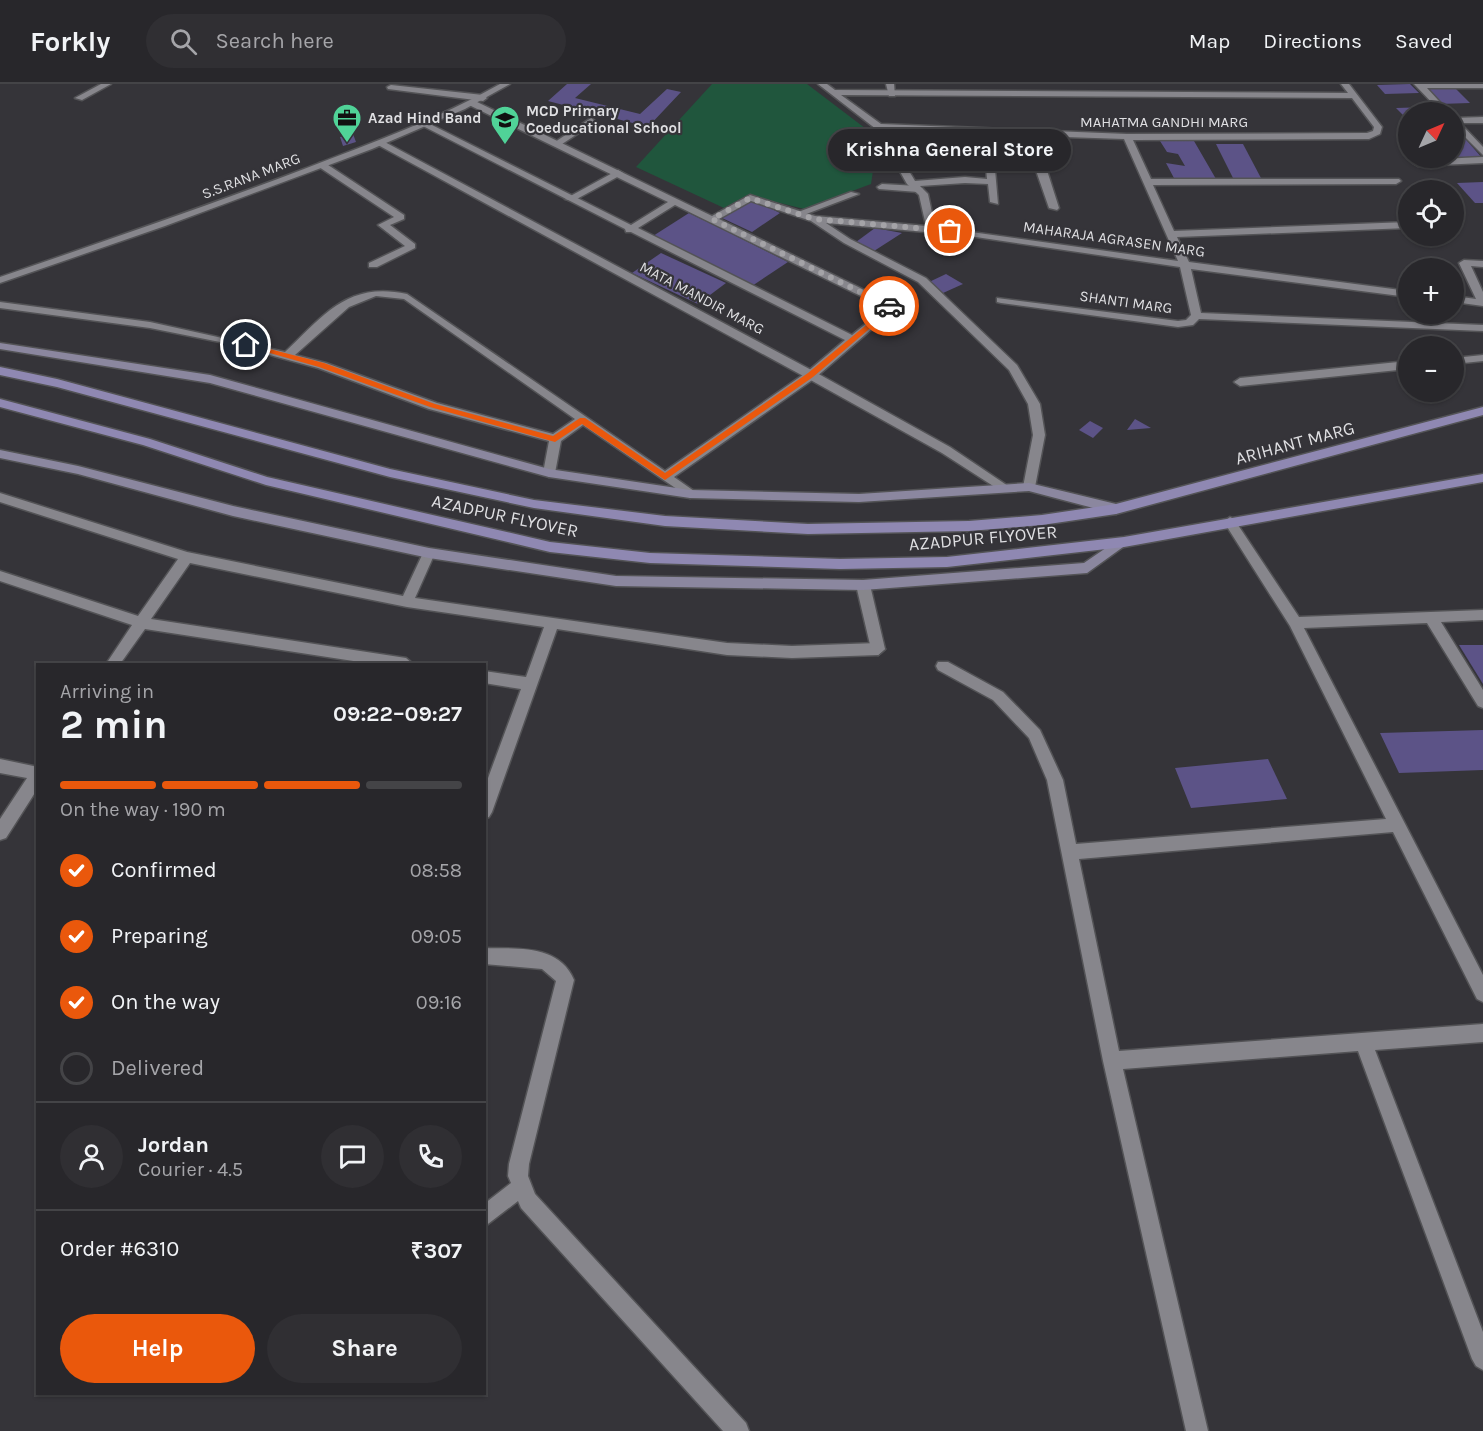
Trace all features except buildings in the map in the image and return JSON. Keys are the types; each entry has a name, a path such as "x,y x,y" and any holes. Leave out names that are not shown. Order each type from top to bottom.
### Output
{"main road":[{"path":"0,346 210,379 549,473 690,494 859,498 1029,487 1116,509"},
{"name":"AZADPUR FLYOVER","path":"0,371 57,383 390,473 534,504 665,521 796,528 969,526 1042,520 1116,509"},
{"name":"AZADPUR FLYOVER","path":"0,403 146,442 266,481 550,547 650,558 828,564 947,562 1124,542"},
{"name":"ARIHANT MARG","path":"1116,509 1483,411"},
{"path":"0,454 78,470 233,511 429,554 616,580 863,585 1087,568 1124,542 1483,478"}],"street":[{"path":"80,98 107,84"},
{"name":"S.S.RANA MARG","path":"0,280 232,200 381,143 483,98 506,84"},
{"path":"822,84 879,127 915,186 923,194 931,229"},
{"path":"1345,84 1354,96"},
{"path":"1419,85 1483,86"},
{"path":"1419,85 1435,102"},
{"path":"391,87 483,98"},
{"path":"833,92 891,89 1354,96"},
{"name":"MAHATMA GANDHI MARG","path":"879,127 1127,137 1370,136 1377,132 1378,126 1354,96"},
{"path":"472,103 892,307"},
{"path":"1464,120 1483,120"},
{"path":"556,144 591,121"},
{"path":"423,124 629,230 853,340"},
{"path":"1464,131 1483,152"},
{"path":"1031,133 1036,156 1054,208"},
{"name":"SHANTI MARG","path":"1001,300 1178,324 1189,323 1196,316 1185,265 1127,137"},
{"name":"MATA MANDIR MARG","path":"381,143 811,375 946,450 1005,488"},
{"path":"895,153 1036,156"},
{"path":"989,155 995,202"},
{"path":"1464,161 1483,160"},
{"path":"322,165 401,217 382,225 412,246 373,265"},
{"path":"570,200 618,173"},
{"path":"882,187 965,180 992,182"},
{"path":"1148,182 1396,181"},
{"path":"798,214 854,194"},
{"path":"712,219 750,198 814,219 922,280 1013,368 1034,404 1039,435 1029,487"},
{"path":"629,230 676,201"},
{"name":"MAHARAJA AGRASEN MARG","path":"814,219 931,229 1398,293"},
{"path":"1172,234 1398,225"},
{"path":"1483,264 1464,263 1483,303"},
{"path":"287,356 345,306 364,295 384,292 407,297 690,494"},
{"path":"665,477 811,375 904,297"},
{"path":"1464,300 1483,303"},
{"path":"0,305 150,325 287,356 322,365 433,406 555,439"},
{"path":"1196,316 1483,328"},
{"path":"1464,360 1483,358"},
{"path":"1240,382 1398,366"},
{"path":"549,473 555,439 582,420"},
{"path":"0,497 187,556 407,602 727,649 792,652 879,649 863,585"},
{"path":"1230,522 1295,623 1483,993"},
{"path":"407,602 429,554"},
{"path":"114,663 187,556"},
{"path":"0,576 142,623 400,663"},
{"path":"1295,623 1483,615"},
{"path":"1430,616 1483,702"},
{"path":"488,789 552,624"},
{"path":"944,666 998,696 1035,734 1056,780 1112,1061 1197,1431"},
{"path":"486,677 530,684"},
{"path":"0,766 36,774"},
{"path":"0,833 36,777"},
{"path":"1071,852 1398,825"},
{"path":"486,956 547,961 562,971 564,980 519,1164 518,1176 528,1201 738,1431"},
{"path":"1112,1061 1483,1033"},
{"path":"1363,1042 1483,1359"},
{"path":"486,1215 521,1187"}],"green space":[{"path":"712,84 807,84 878,138 871,184 804,209 748,195 724,208 636,167"}],"way so far":[{"path":"889,306 712,219 750,198 814,219 950,231"}],"place":[{"name":"Azad Hind Band","path":"347,144"},
{"name":"MCD Primary Coeducational School","path":"505,146"},
{"name":"Krishna General Store","path":"950,231"}],"route":[{"path":"246,345 322,365 433,406 555,439 582,420 665,477 811,375 892,307 889,306"}]}
